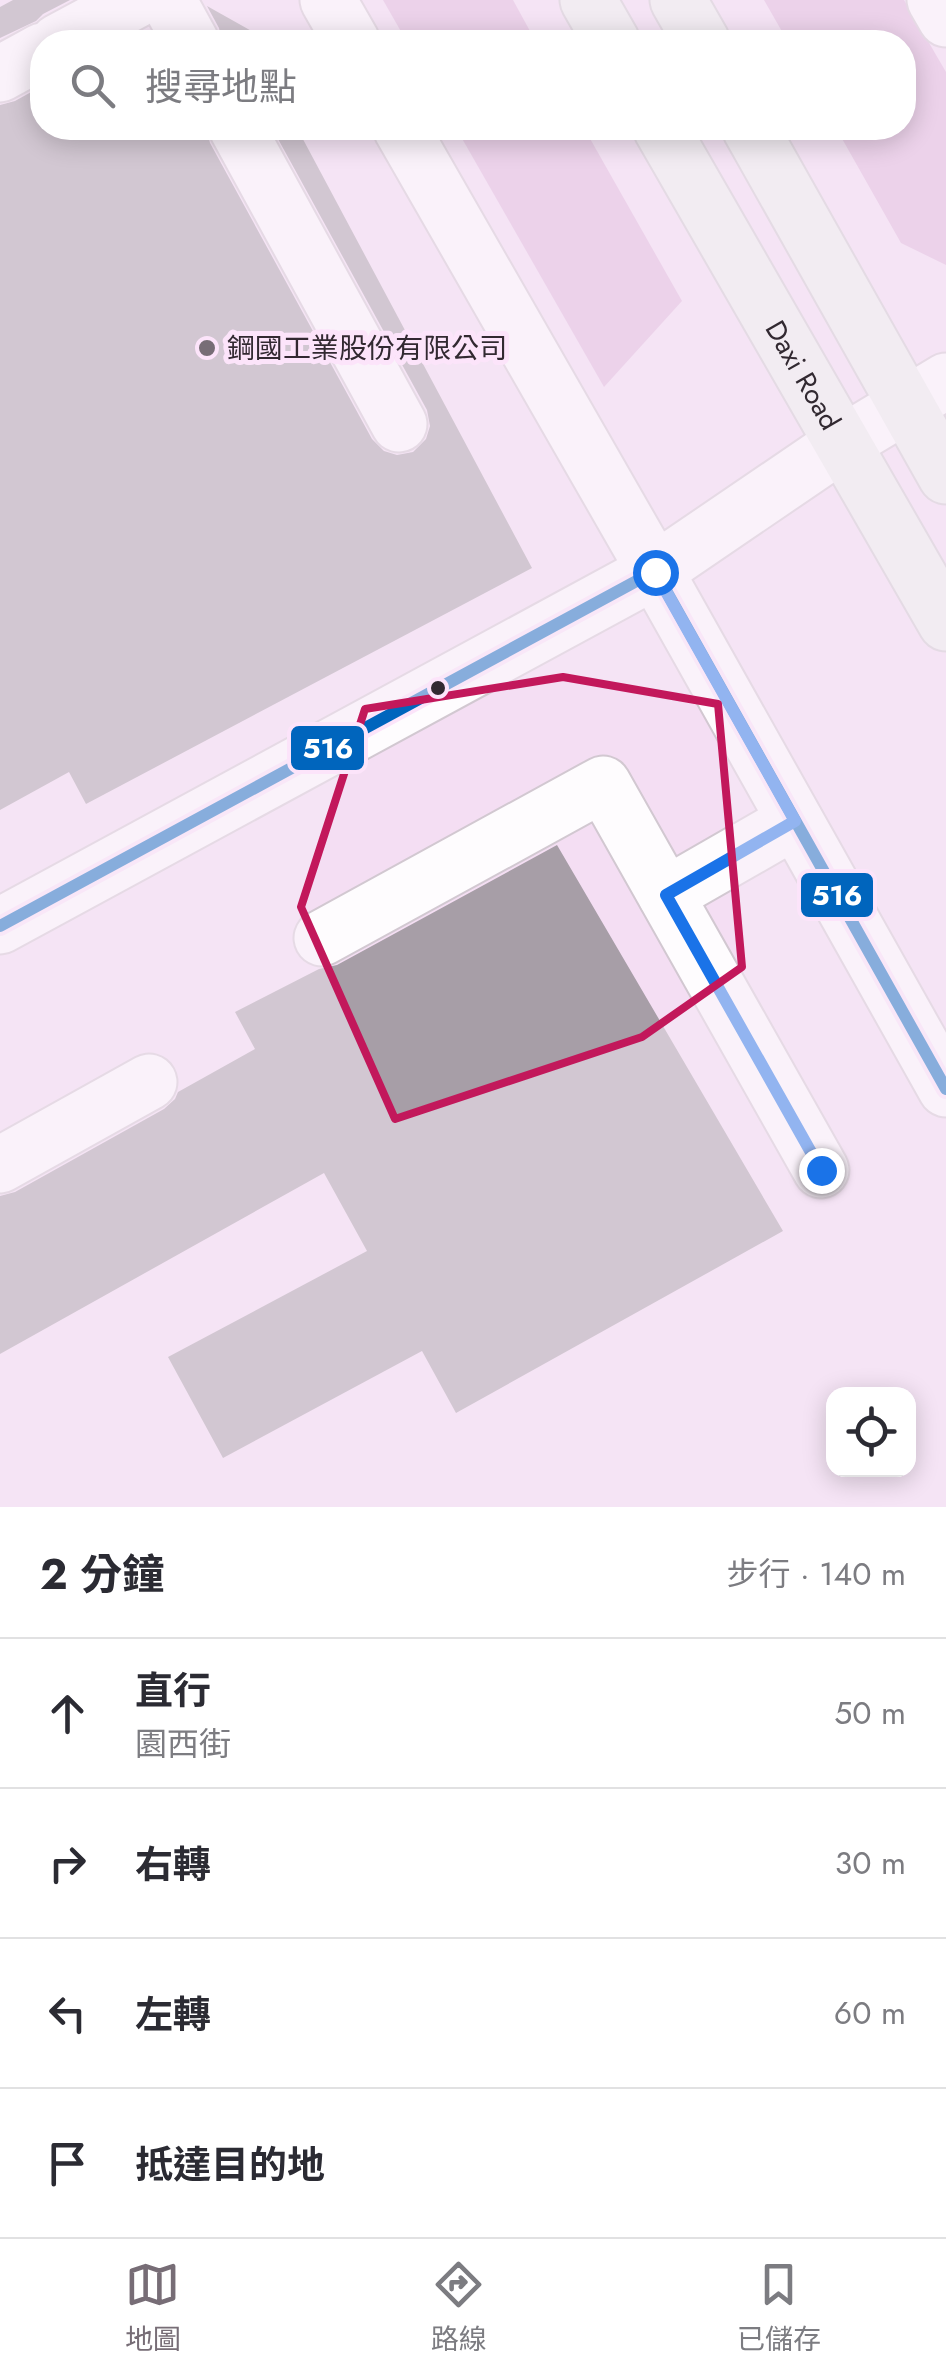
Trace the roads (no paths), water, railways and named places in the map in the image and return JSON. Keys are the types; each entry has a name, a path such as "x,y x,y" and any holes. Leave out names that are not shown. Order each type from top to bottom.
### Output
{"main road":[{"path":"588,0 605,30"},
{"path":"678,0 695,30"},
{"name":"Daxi Road","path":"668,140 946,623"},
{"path":"758,140 926,392 946,476"}],"street":[{"path":"80,30 136,0"},
{"path":"168,0 184,30"},
{"path":"328,0 345,30"},
{"path":"936,0 946,19"},
{"path":"0,74 30,58"},
{"path":"244,140 398,424"},
{"path":"408,140 946,1089"},
{"path":"0,926 655,572 843,442 926,392"},
{"path":"322,938 603,784 821,1170"},
{"path":"666,895 795,821"},
{"path":"0,1165 149,1082"}],"place":[{"name":"鋼國工業股份有限公司","path":"207,348"}]}
